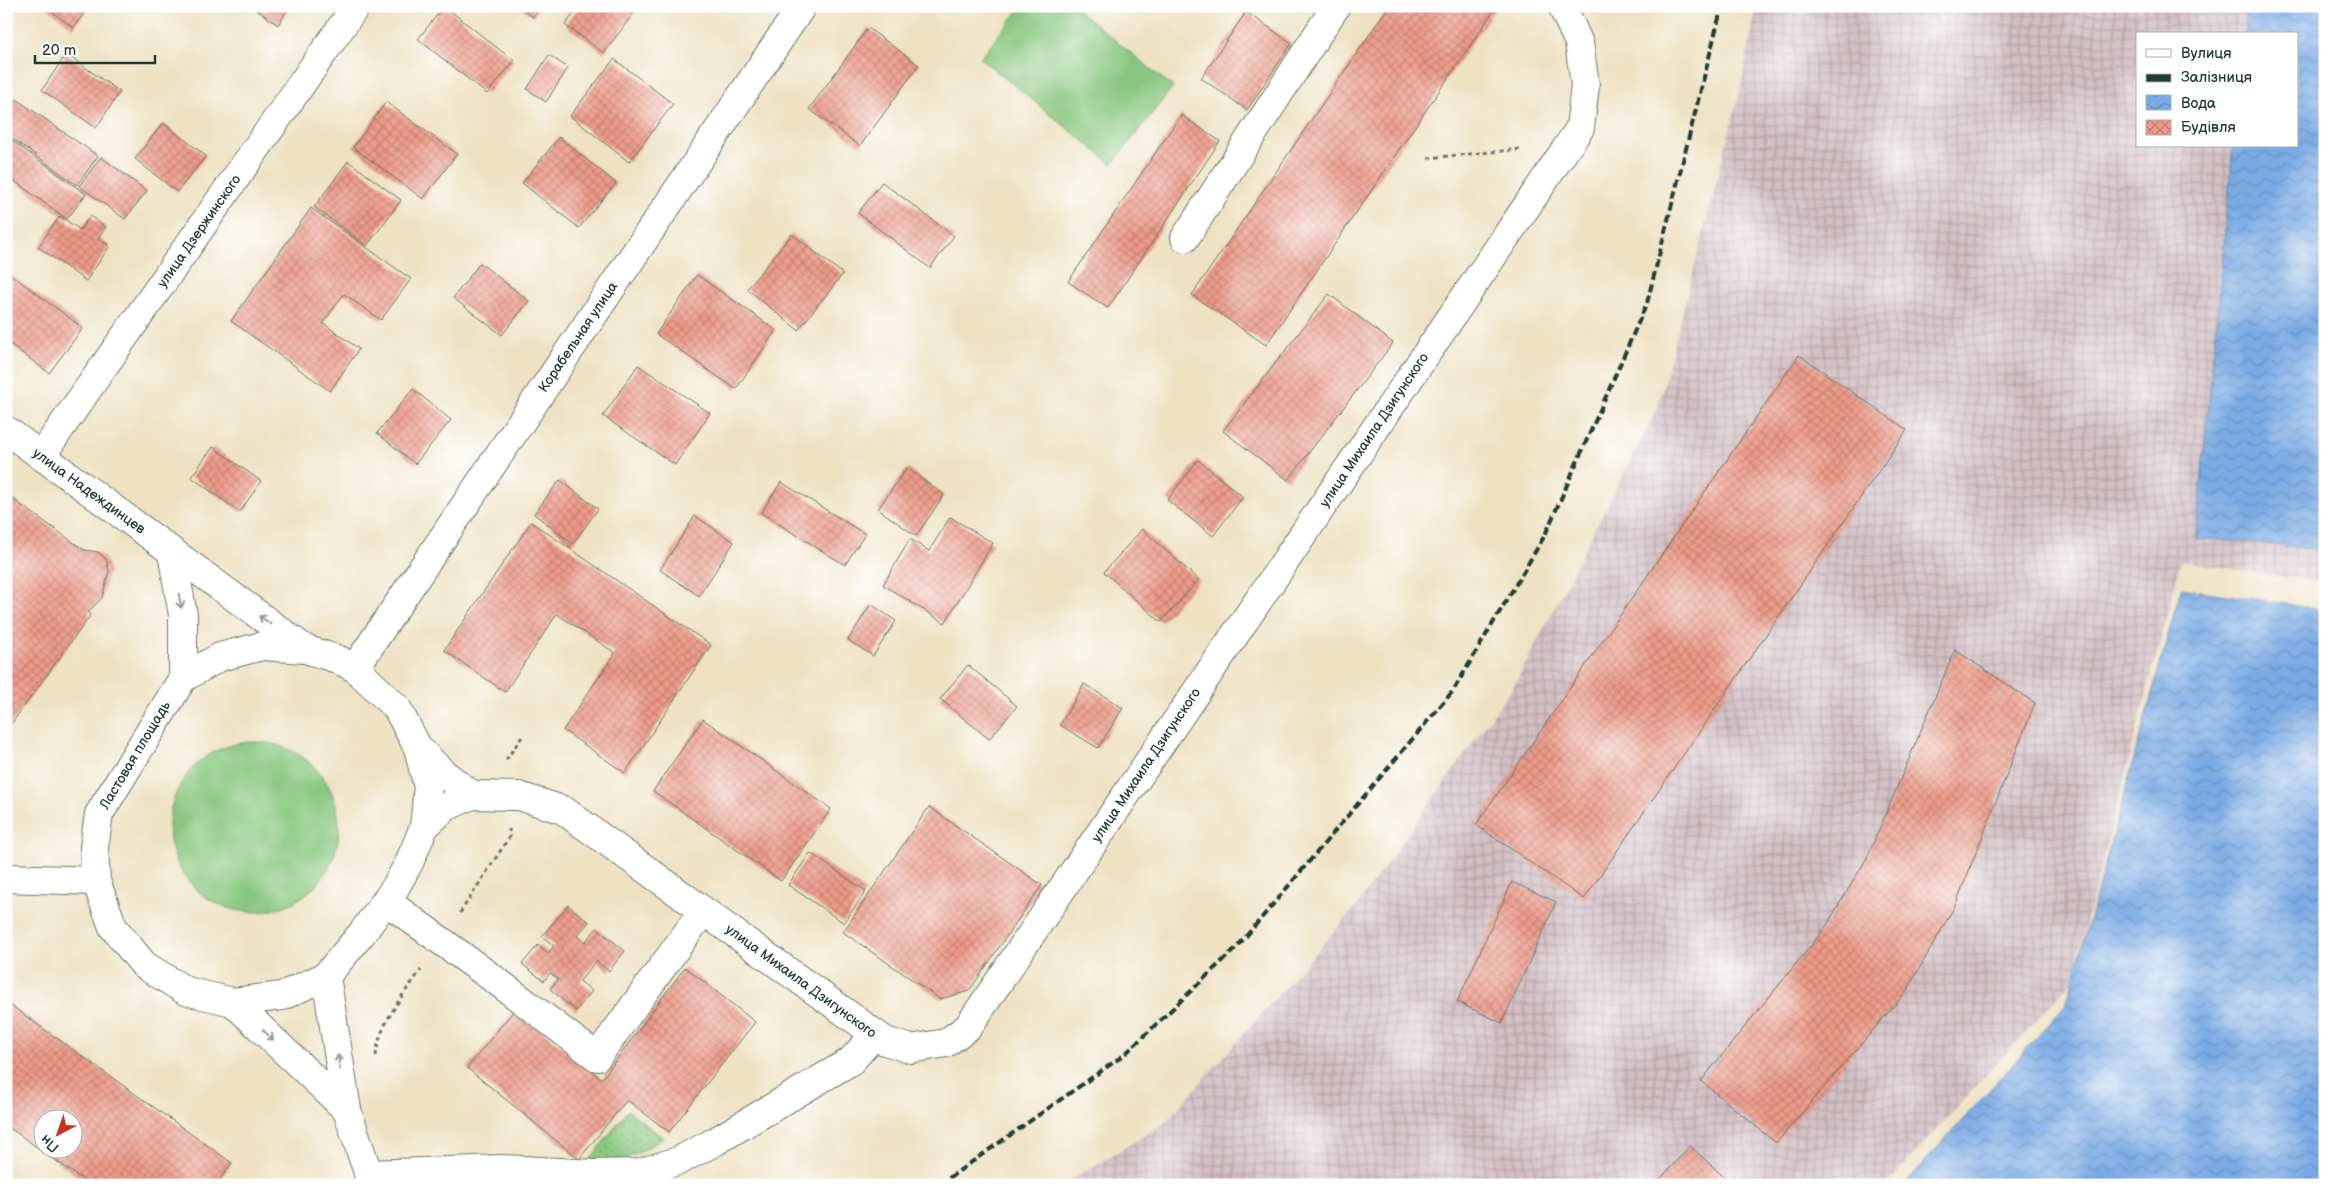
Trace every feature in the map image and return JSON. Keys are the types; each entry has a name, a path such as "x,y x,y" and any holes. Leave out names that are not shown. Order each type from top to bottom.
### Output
{"street":[{"name":"улица Дзержинского","path":"41,456 356,6"},
{"name":"Корабельная улица","path":"355,668 802,6"},
{"path":"1186,238 1336,6"},
{"name":"улица Михаила Дзигунского","path":"472,795 519,796 563,810 884,1041 911,1049 946,1043 968,1028 1580,128 1585,85 1579,43 1562,6"},
{"name":"улица Надеждинцев","path":"6,430 305,649"},
{"path":"172,553 183,615 183,678"},
{"name":"улица Надеждинцев","path":"183,678 220,657 262,646 305,649 337,659 355,668 397,708 418,748 444,773 472,795"},
{"name":"Ластовая площадь","path":"183,678 99,814 94,847 96,881 113,927 144,965 186,991 233,1002 282,996 326,976 386,901 409,863 424,827"},
{"path":"418,748 428,787 424,827"},
{"path":"424,827 446,807 472,795"},
{"path":"6,878 96,881"},
{"path":"386,901 596,1058 703,911"},
{"path":"326,976 347,1110 370,1179 503,1169 595,1174 638,1173 678,1161 725,1136 851,1062 875,1034"},
{"path":"233,1002 347,1110"}],"path":[{"path":"1428,158 1569,144"},
{"path":"504,764 523,734"},
{"path":"375,1062 377,1044 395,1006 442,941 510,836 508,821"}],"shaded area":[{"path":"1757,6 2325,6 2325,583 2181,561 2071,982 1886,1185 1063,1185 1165,1123 1355,908 1515,684 1658,407 1740,91"}],"green space":[{"path":"1022,6 1073,6 1173,87 1112,164 980,58"},
{"path":"262,742 287,748 308,761 320,773 336,802 339,827 338,844 333,860 320,881 308,893 279,909 246,912 221,906 200,893 188,881 172,852 169,819 175,794 188,773 200,761 229,745"},
{"path":"628,1110 663,1138 628,1158 588,1162"}],"water":[{"path":"2247,6 2325,6 2325,550 2196,538 2233,148 2298,148 2298,32 2244,32"},
{"path":"2181,588 2325,610 2325,1185 1904,1185 2066,1005"}],"building":[{"path":"45,6 90,6 73,28"},
{"path":"251,6 290,6 278,25"},
{"path":"444,6 514,61 487,94 418,39"},
{"path":"518,6 541,6 533,17"},
{"path":"580,6 639,6 604,53 565,25"},
{"path":"1389,6 1497,6 1266,345 1192,295"},
{"path":"1246,12 1292,43 1247,110 1201,78"},
{"path":"868,28 919,65 860,146 809,109"},
{"path":"66,54 120,92 96,128 42,90"},
{"path":"549,55 568,68 546,102 527,89"},
{"path":"614,59 673,104 629,162 570,116"},
{"path":"6,92 98,156 77,185 6,134"},
{"path":"386,102 457,154 423,199 353,147"},
{"path":"1181,115 1220,141 1108,308 1068,282"},
{"path":"163,123 206,156 177,192 135,159"},
{"path":"6,136 86,194 67,219 6,175"},
{"path":"559,137 616,183 579,228 522,183"},
{"path":"101,157 147,191 125,219 79,186"},
{"path":"348,161 401,200 367,246 314,207"},
{"path":"882,182 954,236 930,268 858,213"},
{"path":"311,208 411,279 381,320 344,294 323,323 359,349 330,391 231,321"},
{"path":"60,216 80,230 90,216 106,227 98,238 110,246 86,281 38,247"},
{"path":"792,234 843,274 798,330 747,289"},
{"path":"480,263 529,301 502,335 453,298"},
{"path":"6,271 83,328 49,373 6,341"},
{"path":"697,275 776,330 736,389 656,334"},
{"path":"1329,294 1393,343 1288,480 1223,431"},
{"path":"1799,355 1907,430 1584,899 1476,825"},
{"path":"638,365 710,413 675,465 603,416"},
{"path":"413,389 451,420 415,464 377,433"},
{"path":"213,447 261,481 240,512 191,477"},
{"path":"1198,460 1243,497 1213,536 1167,500"},
{"path":"907,468 944,495 916,536 878,509"},
{"path":"560,480 598,509 573,544 534,514"},
{"path":"781,482 865,534 845,565 761,513"},
{"path":"6,494 84,550 98,552 106,559 109,571 102,598 89,611 90,616 6,731 6,589 10,584 6,581"},
{"path":"695,516 734,542 699,596 660,570"},
{"path":"950,517 993,543 945,623 883,585 910,539 929,551"},
{"path":"531,522 711,645 625,773 563,730 615,653 557,614 505,692 444,650"},
{"path":"1142,529 1199,580 1161,622 1104,572"},
{"path":"871,604 896,621 873,656 848,640"},
{"path":"1955,650 2035,703 1955,906 1906,992 1776,1143 1701,1081 1825,928 1868,856"},
{"path":"968,665 1017,706 989,739 940,699"},
{"path":"1084,684 1123,708 1098,748 1060,725"},
{"path":"703,719 831,809 781,881 653,791"},
{"path":"929,807 1042,885 969,991 940,999 843,932"},
{"path":"810,853 866,891 844,923 788,885"},
{"path":"1512,882 1556,902 1502,1023 1457,1002"},
{"path":"568,905 589,922 577,936 585,942 597,928 625,951 609,971 596,961 580,981 592,991 576,1011 550,989 558,979 550,973 544,981 522,964 538,945 548,953 554,946 542,936"},
{"path":"685,967 755,1022 669,1132 627,1100 579,1159 467,1068 515,1009 602,1079"},
{"path":"6,1002 232,1163 216,1185 90,1185 52,1158 82,1158 82,1108 32,1108 32,1144 6,1125"},
{"path":"1690,1146 1733,1185 1655,1185"}],"railway":[{"path":"939,1185 1124,1055 1237,947 1453,691 1545,535 1647,303 1722,6"}]}
